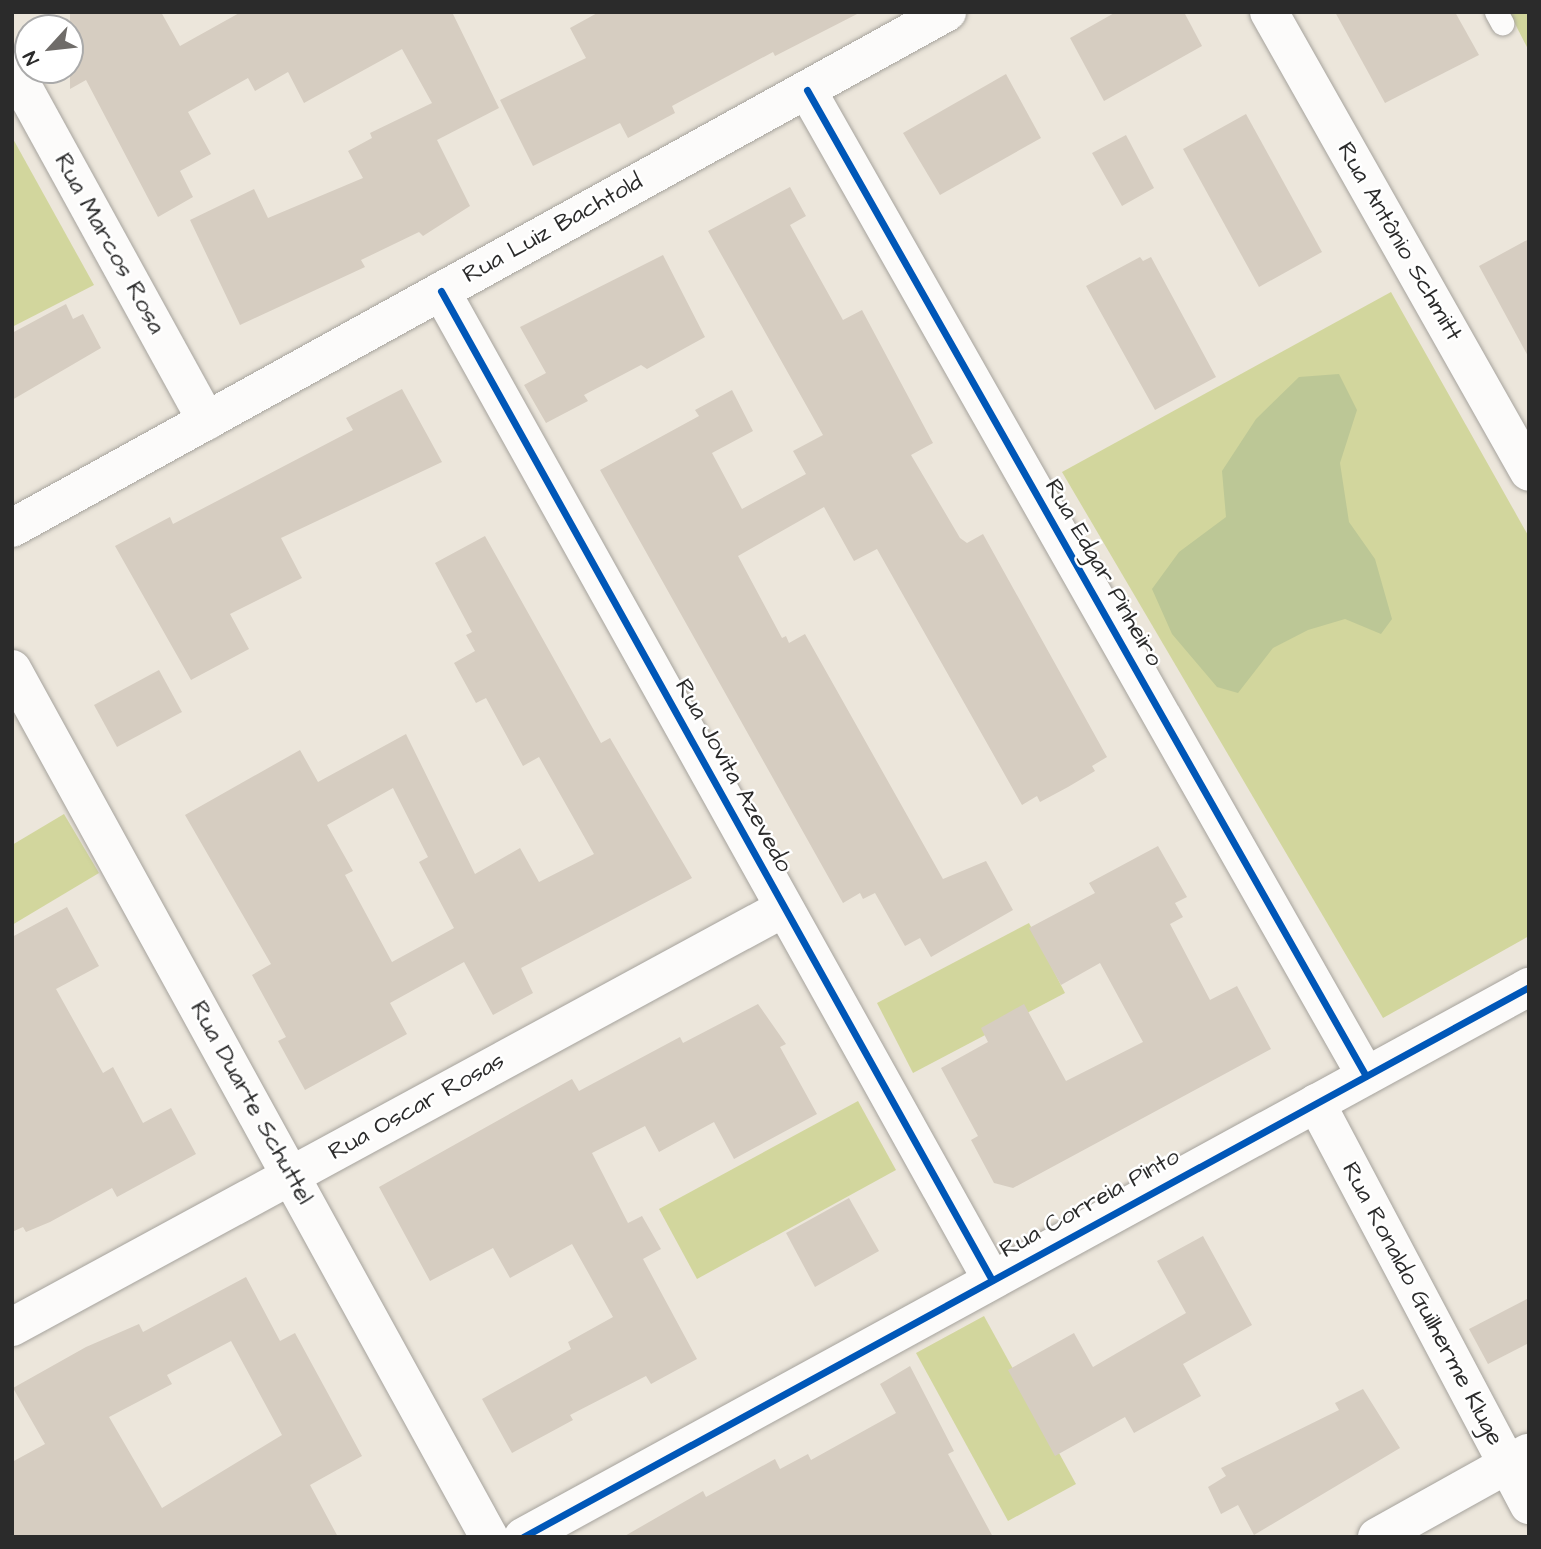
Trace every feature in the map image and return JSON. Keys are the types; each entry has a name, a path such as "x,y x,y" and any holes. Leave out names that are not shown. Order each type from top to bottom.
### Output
{"street":[{"name":"Rua Luiz Bachtold","path":"12,528 947,12"},
{"name":"Rua Antônio Schmitt","path":"1269,12 1529,472"},
{"name":"Rua Marcos Rosa","path":"12,67 207,421"},
{"name":"Rua Edgar Pinheiro","path":"807,90 1366,1076"},
{"name":"Rua Jovita Azevedo","path":"441,291 992,1280"},
{"name":"Rua Duarte Schuttel","path":"12,668 489,1537"},
{"name":"Rua Oscar Rosas","path":"12,1327 784,908"},
{"name":"Rua Correia Pinto","path":"523,1537 1529,987"},
{"name":"Rua Ronaldo Guilherme Kluge","path":"1316,1103 1518,1458 1529,1505"},
{"path":"1377,1537 1518,1458"}],"green space":[{"path":"1509,12 1529,12 1529,51"},
{"path":"12,137 94,285 12,327"},
{"path":"1391,292 1529,537 1529,936 1383,1018 1062,472"},
{"path":"1339,374 1357,410 1340,463 1349,522 1375,559 1392,619 1381,634 1345,619 1308,630 1273,648 1238,693 1217,687 1172,634 1152,589 1179,552 1226,517 1222,471 1256,419 1299,377"},
{"path":"64,814 99,873 12,925 12,845"},
{"path":"1029,923 1065,993 913,1073 877,1003"},
{"path":"858,1101 896,1170 697,1279 659,1209"},
{"path":"984,1316 1076,1484 1008,1521 916,1353"}],"building":[{"path":"161,12 180,46 241,12 452,12 499,108 437,140 470,206 423,236 419,232 361,260 365,267 240,325 190,220 254,189 268,218 363,178 348,151 372,138 370,133 432,103 402,49 304,103 288,72 255,91 248,78 188,112 211,154 180,171 193,197 158,217 86,80 84,81 84,14 70,14"},
{"path":"599,12 861,12 775,56 773,52 672,106 675,113 628,138 620,123 533,166 500,100 586,58 570,28"},
{"path":"1116,12 1184,12 1202,46 1104,101 1070,38"},
{"path":"1335,12 1455,12 1479,55 1385,103"},
{"path":"1006,74 1041,138 940,195 903,133"},
{"path":"1246,114 1322,252 1259,287 1183,149"},
{"path":"1126,135 1154,188 1122,206 1092,153"},
{"path":"790,187 806,216 790,225 843,320 862,310 933,443 911,455 960,538 967,543 983,534 1107,757 1092,766 1095,771 1068,787 1040,802 1037,796 1022,805 877,549 854,561 824,507 738,556 782,638 786,636 789,643 805,634 943,879 986,861 1013,910 931,957 920,938 905,946 875,893 863,899 860,893 843,903 600,470 699,416 695,410 732,390 753,431 712,453 742,509 806,474 793,451 823,435 708,231"},
{"path":"1529,239 1529,358 1479,266"},
{"path":"663,255 705,337 647,369 641,365 584,395 588,401 546,423 524,385 546,373 520,327"},
{"path":"1140,257 1143,261 1151,257 1216,377 1155,410 1086,286"},
{"path":"66,304 73,319 83,314 101,348 12,400 12,333"},
{"path":"402,389 442,462 281,538 302,578 230,614 249,649 191,680 115,546 170,517 173,524 353,430 346,418"},
{"path":"485,536 601,743 610,738 692,878 521,968 533,993 493,1015 464,962 390,1003 407,1034 305,1090 278,1041 286,1037 252,975 271,964 185,815 300,750 318,782 406,734 475,874 520,848 539,882 594,854 539,757 523,766 486,698 476,703 454,663 475,651 466,635 472,632 435,563","holes":["393,788 428,857 419,862 454,928 392,962 345,875 353,871 327,825"]},
{"path":"159,670 182,712 117,747 94,705"},
{"path":"1158,846 1187,897 1175,903 1183,917 1170,924 1210,1000 1237,986 1271,1049 1013,1188 994,1183 971,1140 978,1136 941,1068 988,1042 981,1028 1024,1004 1066,1081 1143,1042 1100,963 1061,985 1029,928 1095,893 1089,883"},
{"path":"67,907 99,966 56,989 103,1073 113,1067 143,1123 171,1108 196,1154 117,1197 112,1188 50,1222 26,1232 23,1227 12,1232 12,937"},
{"path":"758,1004 786,1044 780,1047 817,1114 734,1159 714,1122 659,1152 645,1126 592,1153 628,1223 642,1216 661,1249 643,1259 697,1359 651,1384 646,1376 570,1415 573,1420 512,1453 482,1399 571,1349 568,1342 613,1317 572,1244 510,1278 493,1248 430,1281 379,1187 572,1079 579,1091 680,1037 683,1043"},
{"path":"849,1198 879,1251 815,1287 786,1233"},
{"path":"1203,1236 1252,1325 1183,1364 1201,1396 1134,1433 1125,1417 1055,1456 1008,1370 1074,1333 1093,1367 1186,1313 1157,1261"},
{"path":"246,1277 280,1341 295,1333 362,1456 310,1485 338,1537 12,1537 12,1462 45,1444 13,1388 86,1347 139,1324 143,1332","holes":["231,1341 282,1435 162,1508 109,1417 172,1384 167,1375"]},
{"path":"1529,1298 1529,1343 1488,1364 1469,1329"},
{"path":"910,1366 954,1451 948,1454 993,1537 623,1537 703,1491 706,1497 775,1459 780,1469 808,1454 811,1460 896,1413 880,1384"},
{"path":"1363,1389 1400,1448 1254,1535 1238,1505 1221,1514 1208,1487 1226,1476 1221,1468 1339,1410 1335,1403"}],"cycle path":[{"path":"807,90 1366,1076"},
{"path":"441,291 992,1280"},
{"path":"523,1537 1529,987"}]}
